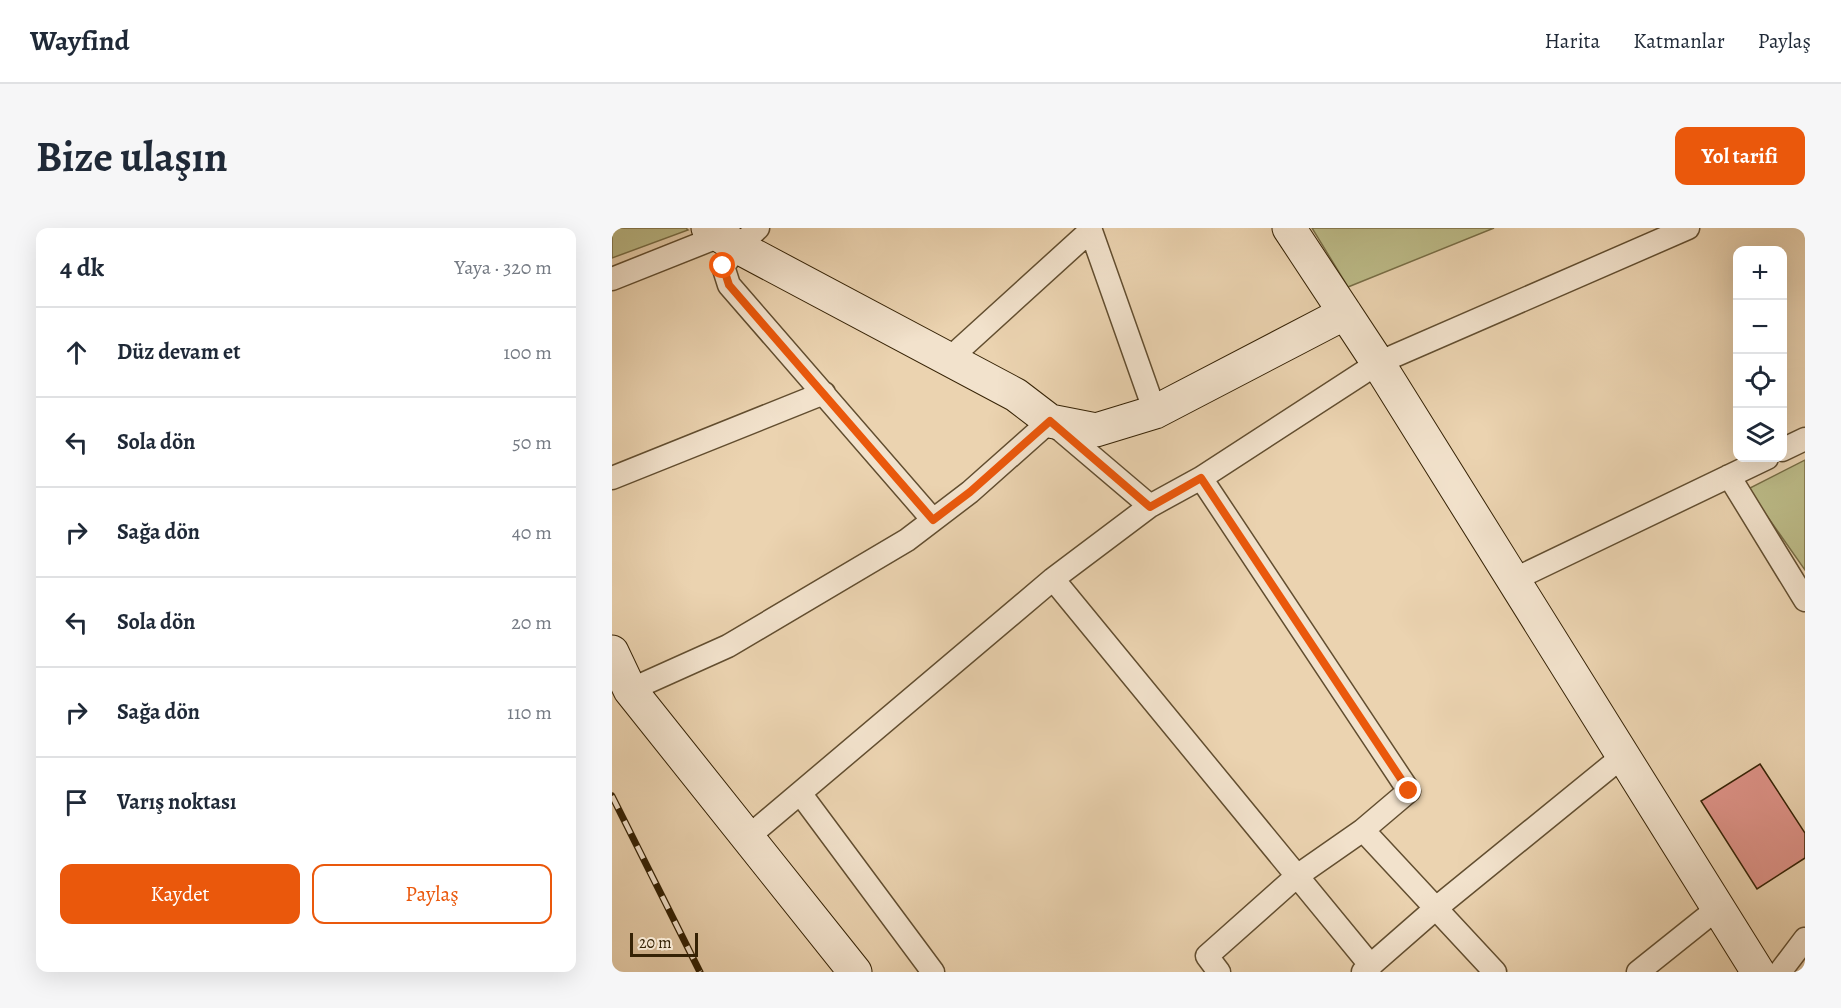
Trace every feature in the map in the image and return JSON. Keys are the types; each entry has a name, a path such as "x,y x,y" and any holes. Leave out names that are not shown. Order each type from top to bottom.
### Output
{"street":[{"path":"1289,228 1378,363 1758,972"},
{"path":"748,837 1053,579 1150,507 1201,478 1378,363 1688,228"},
{"path":"948,360 1090,229 1155,412"},
{"path":"731,235 948,360 1016,395 1050,421 1150,507"},
{"path":"612,279 731,235"},
{"path":"731,235 723,266 729,285 933,520"},
{"path":"1050,421 1096,430 1155,412 1345,312"},
{"path":"612,478 824,393"},
{"path":"630,690 728,646 907,540 970,492 1050,421"},
{"path":"1787,448 1805,439"},
{"path":"1513,580 1759,462"},
{"path":"1729,476 1805,600"},
{"path":"1201,478 1409,791 1363,830 1297,876 1207,956 1219,972"},
{"path":"1053,579 1297,876 1367,969 1435,909 1623,756"},
{"path":"612,652 630,690 855,972"},
{"path":"800,794 933,972"},
{"path":"1363,830 1495,972"},
{"path":"1638,972 1718,908"},
{"path":"1780,972 1805,939"}],"shaded area":[{"path":"612,228 686,228 688,230 612,258"},
{"path":"1312,228 1494,228 1348,287"},
{"path":"1805,460 1805,570 1748,489"}],"building":[{"path":"1760,764 1805,833 1805,858 1757,889 1701,801"}],"railway":[{"path":"612,796 700,972"}],"route":[{"path":"723,266 729,285 933,520 970,492 1050,421 1150,507 1201,478 1409,791"}]}
